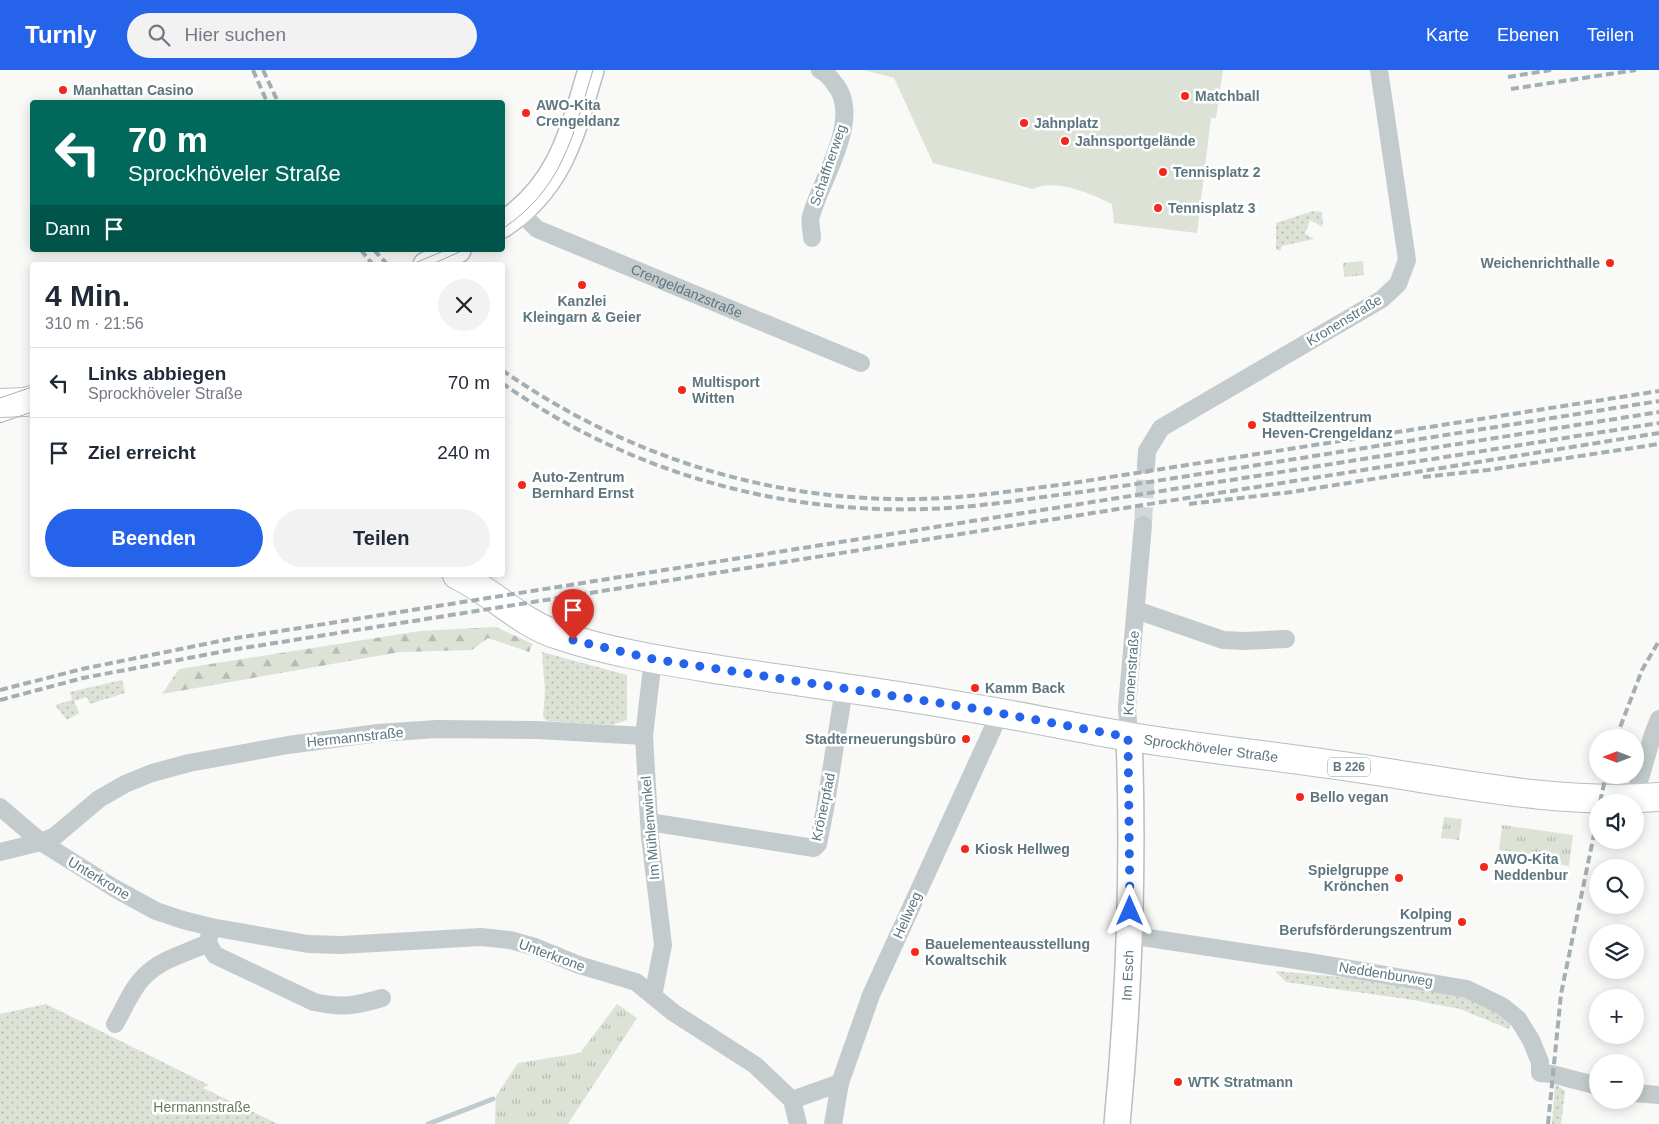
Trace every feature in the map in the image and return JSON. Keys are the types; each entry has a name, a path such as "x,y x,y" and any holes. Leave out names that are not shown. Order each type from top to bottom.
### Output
{"main road":[{"name":"Sprockhöveler Straße","path":"461,577 480,588 531,624 556,635 653,659 1000,713 1128,737 1376,771 1472,787 1570,796 1646,798"}],"street":[{"name":"Crengeldanzstraße","path":"591,70 566,148 549,181 532,201 511,218 536,230 861,363"},
{"name":"Schaffnerweg","path":"812,238 810,217 843,128 845,108 840,89 825,72 820,70"},
{"name":"Kronenstraße","path":"1146,465 1146,451 1161,428 1382,299 1398,284 1407,260 1379,70"},
{"path":"432,262 454,252"},
{"name":"Kronenstraße","path":"1128,737 1128,707 1143,525"},
{"name":"Kronenstraße","path":"1136,610 1223,640 1286,639"},
{"name":"Im Mühlenwinkel","path":"653,659 644,736 655,889 663,945 653,996"},
{"name":"Krönerpfad","path":"649,822 814,848 818,844 825,809 844,689"},
{"name":"Hellweg","path":"833,1124 840,1083 871,995 1000,713"},
{"path":"1646,798 1653,734 1659,719"},
{"name":"Hermannstraße","path":"0,852 41,842 55,836 99,799 125,784 152,773 189,763 288,745 378,733 437,729 532,730 644,736"},
{"name":"Im Esch","path":"1117,1124 1128,935 1128,737"},
{"name":"Unterkrone","path":"0,806 41,842 114,888 156,911 210,935 308,944 341,945 481,937 510,940 535,947 579,965 636,982 674,1013 755,1065 792,1100"},
{"path":"115,1024 136,987 148,972 210,935"},
{"name":"Unterkrone","path":"210,935 215,955 314,1002 352,1006 382,998"},
{"name":"Neddenburweg","path":"1128,935 1315,963 1467,989 1502,1006 1518,1019 1531,1040 1540,1062 1540,1074 1552,1074 1589,1084"},
{"path":"798,1124 792,1100 840,1083"},
{"path":"1644,1094 1659,1095"}],"green space":[{"name":"Jahnsportgelände","path":"864,70 1223,70 1216,118 1211,118 1197,233 1114,223 1112,204 1084,192 1051,185 1033,189 933,163 894,78"},
{"path":"1313,211 1322,212 1323,227 1310,220 1305,234 1314,239 1282,246 1280,251 1276,249 1276,223"},
{"path":"1363,261 1364,275 1344,277 1343,263"},
{"path":"496,627 533,644 529,652 488,638 472,650 400,652 162,694 179,669 420,631"},
{"path":"542,652 627,675 627,720 612,725 547,721 543,717 545,692"},
{"path":"122,680 125,693 90,704 87,697 74,701 79,713 67,720 55,705 72,700 70,692"},
{"path":"1444,817 1462,819 1459,840 1441,838"},
{"path":"1502,825 1573,835 1569,866 1548,863 1548,856 1499,850"},
{"path":"1275,971 1398,982 1460,993 1514,1018 1509,1029 1460,1009 1413,1000 1286,982"},
{"name":"Hermannstraße","path":"46,1004 209,1085 203,1088 278,1124 0,1124 0,1014"},
{"path":"617,1004 637,1018 568,1124 495,1124 496,1096 518,1063 580,1053"},
{"path":"1555,1084 1565,1091 1561,1124 1552,1124"}],"waterway":[{"path":"428,1124 493,1099"}],"tunnel":[{"path":"1143,525 1146,465"}],"tram line":[{"path":"505,227 523,213 539,196 563,159 572,138 593,70"},
{"path":"417,262 441,252"},
{"path":"437,262 459,252"},
{"path":"0,398 30,388"},
{"path":"0,423 30,413"}],"railway":[{"path":"253,70 266,100"},
{"path":"263,70 277,100"},
{"path":"1508,77 1551,70"},
{"path":"1511,89 1636,70"},
{"path":"363,252 371,262"},
{"path":"376,252 385,262"},
{"path":"505,372 549,400 598,427 648,449 700,468 754,482 808,492 863,498 919,499 975,495 1066,484 1659,391"},
{"path":"505,385 549,414 599,440 650,462 703,480 758,494 813,504 869,509 956,507 1074,493 1659,401"},
{"path":"0,690 82,669 230,639 1659,412"},
{"path":"0,700 83,678 231,650 1659,423"},
{"path":"1189,504 1292,492 1659,433"},
{"path":"1423,477 1488,470 1659,444"},
{"path":"1619,729 1642,670 1659,641"},
{"path":"1602,794 1604,784"},
{"path":"1548,1124 1561,994 1591,849"}],"place":[{"name":"Manhattan Casino","path":"63,90"},
{"name":"Matchball","path":"1185,96"},
{"name":"AWO-Kita Crengeldanz","path":"526,113"},
{"name":"Jahnplatz","path":"1024,123"},
{"name":"Jahnsportgelände","path":"1065,141"},
{"name":"Tennisplatz 2","path":"1163,172"},
{"name":"Tennisplatz 3","path":"1158,208"},
{"name":"Weichenrichthalle","path":"1610,263"},
{"name":"Kanzlei Kleingarn & Geier","path":"582,285"},
{"name":"Multisport Witten","path":"682,390"},
{"name":"Stadtteilzentrum Heven-Crengeldanz","path":"1252,425"},
{"name":"Auto-Zentrum Bernhard Ernst","path":"522,485"},
{"name":"Kamm Back","path":"975,688"},
{"name":"Stadterneuerungsbüro","path":"966,739"},
{"name":"Bello vegan","path":"1300,797"},
{"name":"Kiosk Hellweg","path":"965,849"},
{"name":"AWO-Kita Neddenbur","path":"1484,867"},
{"name":"Spielgruppe Krönchen","path":"1399,878"},
{"name":"Kolping Berufsförderungszentrum","path":"1462,922"},
{"name":"Bauelementeausstellung Kowaltschik","path":"915,952"},
{"name":"WTK Stratmann","path":"1178,1082"}],"route":[{"path":"573,640 653,659 972,708 1128,737 1130,762 1130,911"}]}
